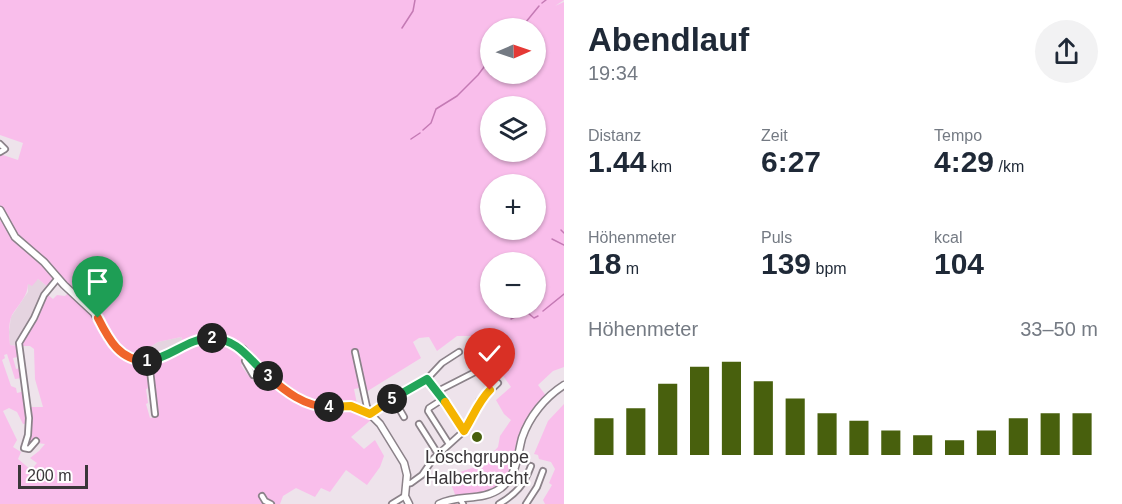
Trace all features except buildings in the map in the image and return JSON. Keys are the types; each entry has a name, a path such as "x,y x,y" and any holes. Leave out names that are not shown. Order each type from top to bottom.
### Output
{"main road":[{"path":"0,210 15,237 44,262 94,313 117,350 133,359 149,361 166,357 200,339 231,342 250,357 273,381 307,403 322,407 351,406 371,413 404,463 405,496 409,504"},
{"path":"439,504 487,495 506,482 516,466 521,441 530,422 545,401 564,385"}],"street":[{"path":"0,144 5,149 0,152"},
{"path":"36,441 29,449 24,448 28,435 28,418 19,343 44,295 58,278"},
{"path":"355,352 367,407 371,413 427,379 442,363 459,352"},
{"path":"250,357 245,361 254,375"},
{"path":"149,361 155,414"},
{"path":"436,392 481,369"},
{"path":"427,379 464,431"},
{"path":"406,484 422,475 438,454 464,431 473,418 479,401 498,383"},
{"path":"393,398 404,417"},
{"path":"443,399 428,409 449,444"},
{"path":"419,424 438,454"},
{"path":"499,504 514,495 525,483 531,466"},
{"path":"526,504 537,487 543,471"},
{"path":"262,496 271,504"},
{"path":"392,504 405,496"}],"shaded area":[{"path":"0,0 564,0 555,6 564,2 564,367 553,371 538,385 547,397 521,431 511,472 506,480 492,490 456,497 448,476 481,465 498,447 500,436 511,420 504,414 496,400 511,387 474,336 457,336 437,351 429,337 419,338 413,342 421,358 366,392 365,387 354,389 357,404 339,405 307,401 269,375 245,348 235,341 220,336 197,337 184,343 181,337 158,342 145,350 147,352 143,359 118,348 91,305 25,245 5,218 0,205 0,154 18,160 23,143 0,135"},
{"path":"0,220 20,246 49,271 53,281 47,294 53,299 57,295 65,296 68,293 95,318 110,345 116,351 114,352 116,355 148,365 149,388 146,389 148,403 146,404 150,418 156,417 157,399 153,399 152,365 166,360 193,343 216,340 233,345 248,357 241,365 258,384 266,388 268,379 301,403 319,409 320,412 339,407 372,419 351,437 364,449 375,440 384,456 380,467 367,485 346,470 330,492 321,488 315,497 296,488 283,496 280,504 265,504 264,501 262,504 0,504","holes":["38,279 48,287 40,297 18,346 10,345 9,326 12,315 25,296 28,284 32,286","20,346 30,346 34,349 35,379 43,407 27,407 25,391 17,393 16,388 11,386 2,360 7,354 15,379 22,378 21,368 16,369 13,358 22,356","9,408 17,412 23,424 30,423 28,448 35,437 37,443 45,444 30,458 37,463 31,470 18,459 21,452 13,447 17,440 3,411"]},
{"path":"38,279 48,287 18,346 10,345 11,317 28,292 28,284"},
{"path":"181,337 184,343 165,354 149,358 145,350 158,342"},
{"path":"564,404 564,504 545,504 543,500 552,485 549,483 555,469 551,462 539,459 538,455 534,454 548,421"}],"waterway":[{"path":"402,28 413,11 415,0"},
{"path":"542,3 546,0"},
{"path":"529,18 539,6"},
{"path":"423,130 431,123 436,109 457,96 480,72"},
{"path":"411,139 420,133"},
{"path":"561,230 564,233"},
{"path":"552,239 564,245"},
{"path":"546,309 564,294"}],"place":[{"name":"Löschgruppe Halberbracht","path":"477,437"}],"route":[{"path":"98,318 114,347 125,356 138,360 149,361 166,357 200,339 222,339 231,342 240,347 273,381 315,406 351,406 370,414 381,404 427,379 464,431 473,418 479,401 490,390"}]}
